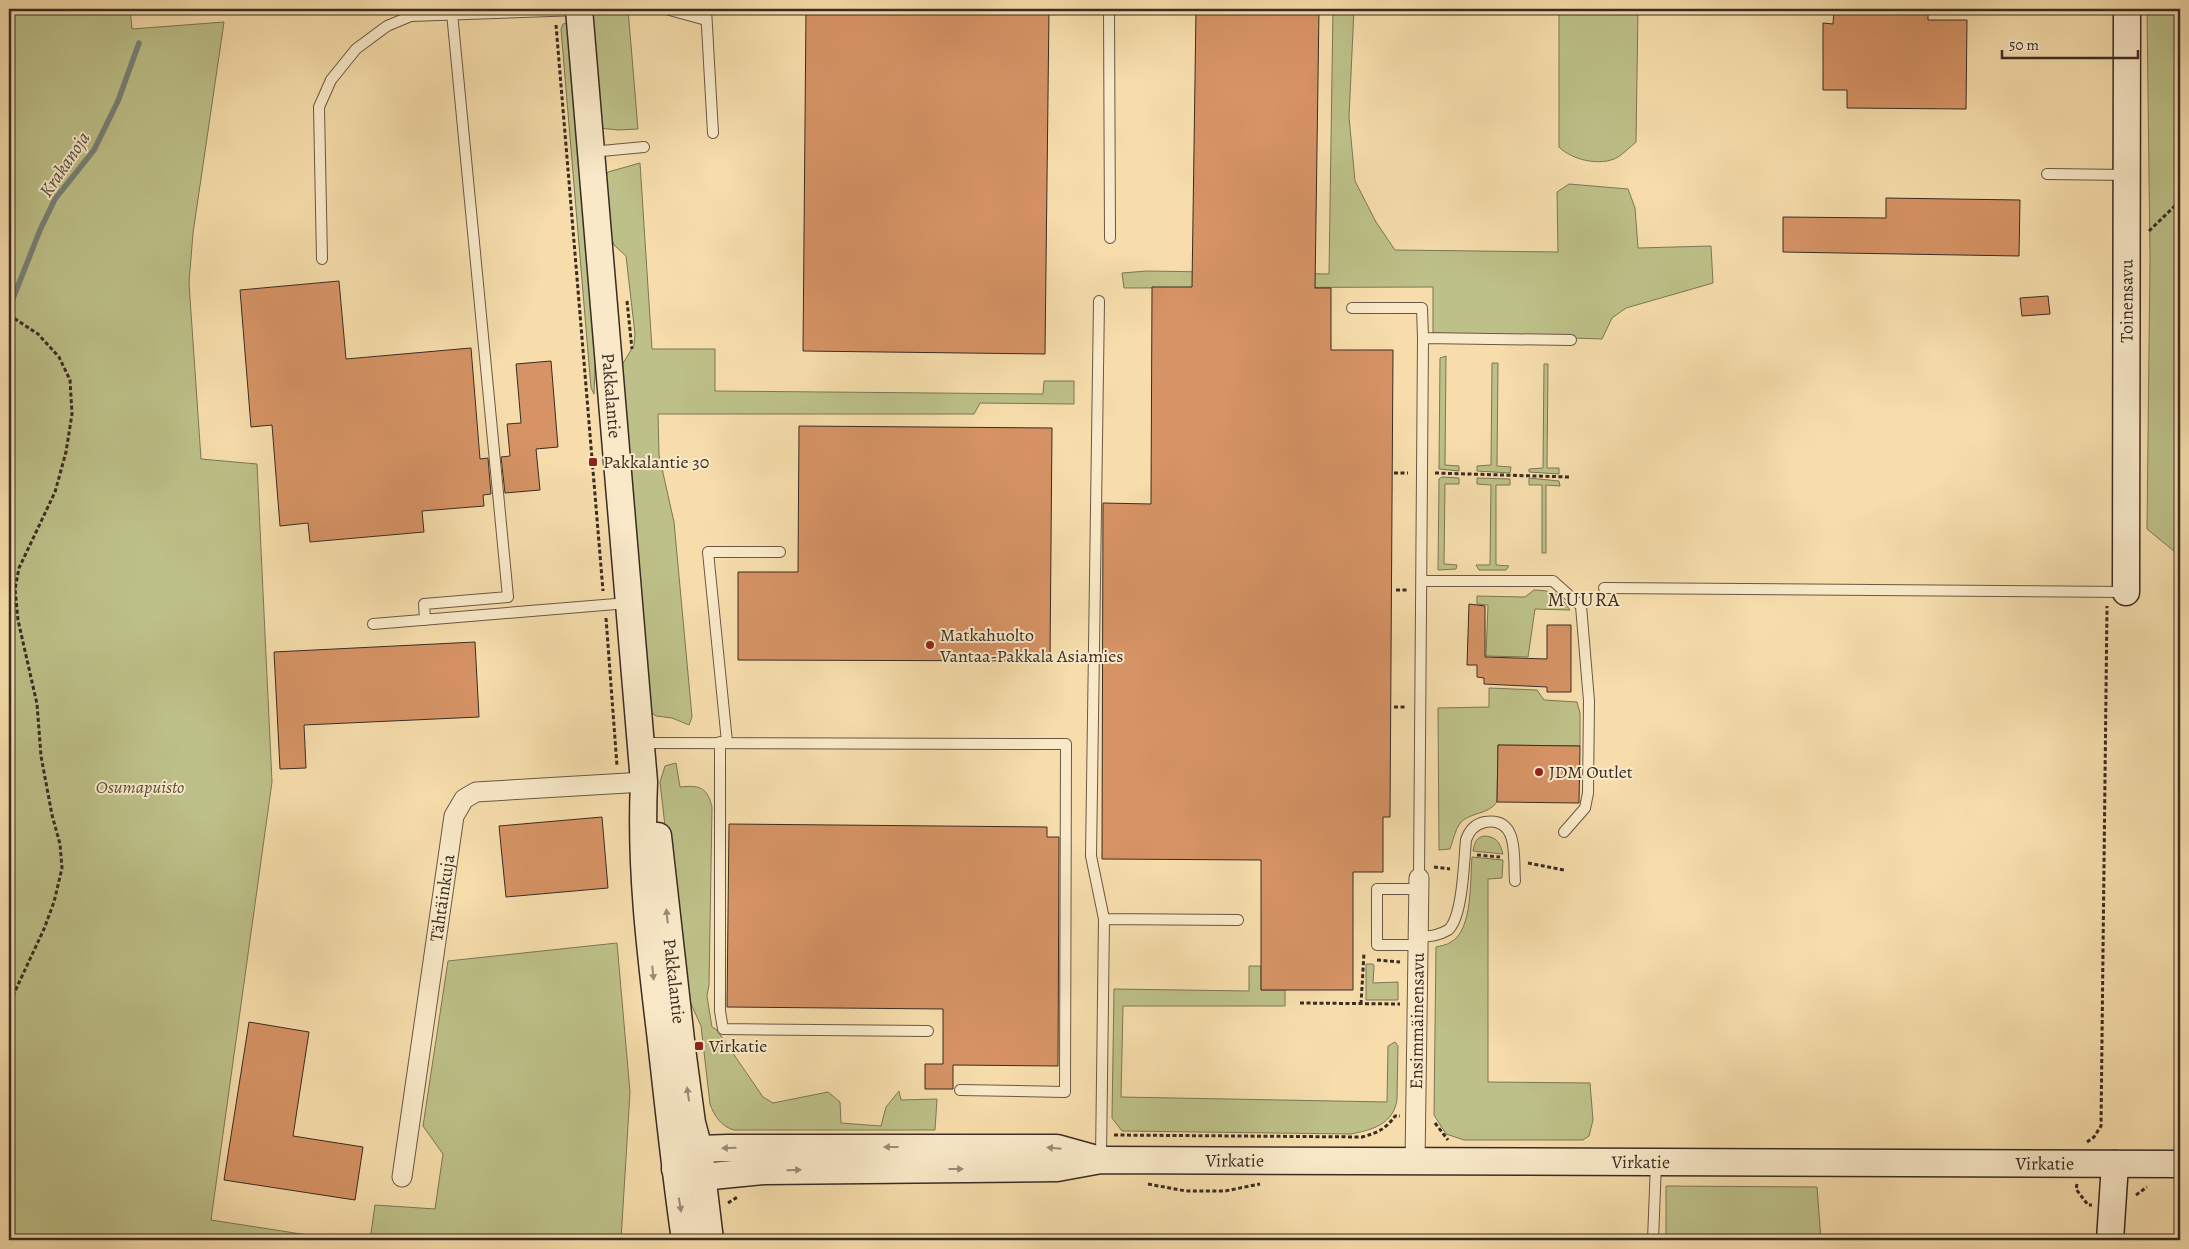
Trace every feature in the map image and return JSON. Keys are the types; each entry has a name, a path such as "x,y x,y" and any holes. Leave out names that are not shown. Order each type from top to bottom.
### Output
{"street":[{"name":"Pakkalantie","path":"579,9 644,782 642,828 644,891 674,1169 685,1240"},
{"name":"Toinensavu","path":"2116,592 2127,175 2127,9"},
{"name":"Pakkalantie","path":"644,782 657,825 682,1049 692,1123 699,1149 710,1240"},
{"name":"Tähtäinkuja","path":"402,1177 454,816 464,799 476,792 644,782"},
{"name":"Ensimmäinensavu","path":"1415,1162 1418,941 1423,878"},
{"name":"Virkatie","path":"699,1149 1057,1148 1101,1160"},
{"path":"674,1169 699,1149"},
{"name":"Virkatie","path":"674,1169 702,1177 764,1171 1057,1168 1101,1160 2180,1164"},
{"path":"2110,1240 2115,1164"}],"lane":[{"path":"322,259 319,107 332,80 356,49 387,26 411,16 579,9"},
{"path":"666,9 706,20"},
{"path":"706,9 713,133"},
{"path":"1109,9 1110,238"},
{"path":"425,620 424,604 508,597 452,13"},
{"path":"590,152 644,147"},
{"path":"2047,174 2127,175"},
{"path":"1099,301 1091,856 1104,919 1101,1160"},
{"path":"1352,308 1422,308 1423,878 1377,889 1377,945 1418,941 1438,935 1450,928 1457,916 1466,840 1470,830 1482,823 1494,822 1506,825 1509,829 1512,836 1515,881"},
{"path":"1423,338 1571,340"},
{"path":"780,552 708,552 724,742 720,1011 723,1028 928,1031"},
{"path":"1422,581 1553,581 1581,606 1589,702 1588,793 1585,808 1564,832"},
{"path":"1604,588 2116,592"},
{"path":"373,624 629,603"},
{"path":"641,742 1066,744 1065,1092 960,1090"},
{"path":"1104,919 1238,920"},
{"path":"1653,1240 1656,1163"}],"path":[{"path":"2148,233 2180,201"},
{"path":"9,316 38,334 59,357 70,380 72,414 66,452 55,492 19,568 15,589 22,639 37,704 41,756 52,815 60,844 62,868 54,902 47,920 9,1004"},
{"path":"1436,463 1436,473 1569,477"},
{"path":"2083,1145 2094,1136 2101,1126 2105,861 2104,793 2116,592"},
{"path":"1423,878 1450,869"},
{"path":"1361,1004 1364,953"},
{"path":"1300,1003 1401,1004"},
{"path":"2131,1201 2144,1188 2152,1185"}],"green space":[{"name":"Osumapuisto","path":"9,9 130,9 132,29 224,22 193,233 189,283 201,459 257,464 272,782 211,1220 340,1240 9,1240"},
{"path":"589,9 628,9 638,129 618,130 599,128"},
{"path":"1333,9 1354,9 1349,117 1355,181 1376,222 1395,250 1558,252 1557,192 1569,184 1628,189 1635,208 1638,248 1711,246 1713,283 1626,308 1612,318 1602,339 1433,333 1433,287 1124,288 1122,273 1147,271 1329,274"},
{"path":"1559,9 1638,9 1636,142 1618,157 1611,160 1595,162 1579,159 1559,147"},
{"path":"2147,9 2180,9 2180,556 2147,529 2150,258"},
{"path":"567,23 596,345 594,394 591,388 561,29 563,24"},
{"path":"640,163 652,349 715,349 715,391 1043,394 1044,381 1074,381 1074,404 980,403 974,414 658,414 659,455 674,522 692,717 689,725 672,718 656,716 648,710 622,365 634,345 635,334 626,256 614,245 608,227 603,179 608,172"},
{"path":"1446,356 1445,465 1459,466 1459,471 1439,469 1440,358"},
{"path":"1492,363 1498,363 1497,466 1511,467 1510,473 1477,471 1477,466 1491,465"},
{"path":"1544,364 1548,364 1547,468 1559,468 1559,474 1529,472 1529,469 1543,468"},
{"path":"1442,477 1459,478 1459,484 1445,484 1444,564 1457,565 1456,569 1438,570 1439,479"},
{"path":"1477,478 1510,479 1510,485 1496,485 1496,565 1509,566 1506,570 1479,570 1476,565 1490,565 1491,485 1477,484"},
{"path":"1529,478 1559,481 1560,486 1546,485 1546,553 1542,553 1542,485 1529,485"},
{"path":"1534,590 1547,591 1559,596 1570,610 1535,609 1528,657 1486,656 1488,605 1477,604 1477,596 1525,597"},
{"path":"1489,688 1537,690 1544,700 1577,702 1580,713 1580,746 1498,745 1497,802 1489,809 1464,819 1457,829 1450,849 1439,850 1438,708 1489,707"},
{"path":"676,763 680,787 693,786 702,789 708,795 712,807 709,985 707,996 712,1027 717,1030 763,1097 773,1103 828,1092 840,1102 841,1123 881,1126 886,1107 899,1091 901,1100 937,1099 935,1130 734,1130 722,1124 716,1117 710,1104 701,1026 683,986 660,782 665,766"},
{"path":"1485,836 1497,841 1503,854 1473,851 1476,841"},
{"path":"1472,857 1503,860 1502,878 1488,879 1488,1082 1590,1083 1593,1120 1589,1136 1583,1140 1464,1140 1446,1134 1434,1115 1436,947 1451,942 1458,936 1463,927 1469,903"},
{"path":"617,943 630,1092 621,1240 370,1240 375,1205 435,1209 443,1154 423,1126 448,961"},
{"path":"1366,964 1373,964 1374,966 1373,983 1398,982 1398,1000 1366,1000"},
{"path":"1249,966 1261,966 1261,990 1285,990 1285,1006 1123,1006 1121,1097 1387,1102 1388,1046 1395,1042 1398,1046 1397,1099 1392,1114 1387,1120 1374,1128 1351,1134 1122,1131 1112,1118 1114,989 1249,991"},
{"path":"1666,1186 1817,1187 1821,1240 1666,1240"}],"building":[{"path":"806,9 1049,9 1045,354 803,351"},
{"path":"1196,9 1319,9 1315,288 1331,288 1331,350 1393,350 1390,817 1383,817 1383,872 1353,872 1353,990 1261,990 1261,860 1102,859 1103,503 1151,504 1152,287 1192,287"},
{"path":"1834,9 1928,9 1928,20 1967,20 1966,109 1847,108 1847,90 1823,90 1823,23 1833,24"},
{"path":"1886,198 2020,200 2019,256 1783,252 1783,217 1886,218"},
{"path":"339,281 346,359 471,348 480,459 488,458 491,494 483,495 484,506 422,511 424,532 310,542 308,523 280,526 272,425 251,427 240,290"},
{"path":"2048,296 2050,314 2022,316 2020,298"},
{"path":"551,361 558,447 536,449 540,490 505,493 501,457 510,456 507,424 521,423 516,364"},
{"path":"799,426 1052,428 1050,661 738,660 738,572 798,572"},
{"path":"1469,604 1485,606 1485,657 1547,659 1547,625 1571,625 1571,692 1547,692 1547,687 1484,684 1484,678 1477,677 1477,665 1467,665"},
{"path":"475,642 479,717 304,725 306,768 280,769 274,652"},
{"path":"1498,745 1580,746 1579,803 1497,802"},
{"path":"602,817 608,888 506,897 499,826"},
{"path":"729,824 1047,827 1047,837 1059,837 1058,1066 953,1065 953,1089 925,1089 925,1064 943,1064 943,1009 727,1007"},
{"path":"249,1022 309,1032 293,1136 363,1147 355,1200 224,1180"}],"waterway":[{"name":"Krakanoja","path":"12,301 40,230 55,199 94,150 118,101 139,43"}],"place":[{"name":"Pakkalantie 30","path":"593,462"},
{"name":"Matkahuolto Vantaa-Pakkala Asiamies","path":"930,645"},
{"name":"JDM Outlet","path":"1539,772"},
{"name":"Virkatie","path":"699,1046"}],"district":[{"name":"MUURA","path":"1584,599"}]}
